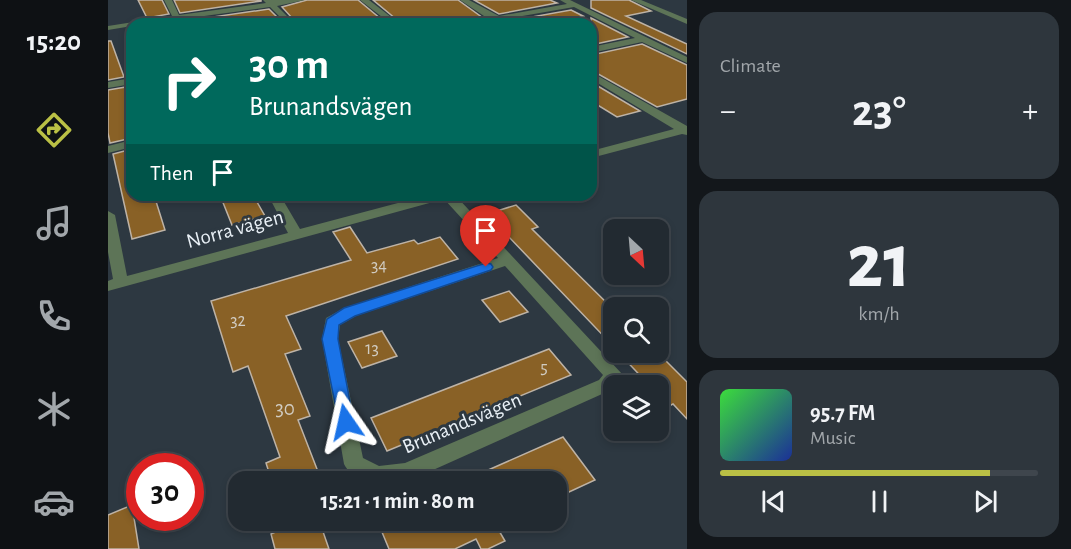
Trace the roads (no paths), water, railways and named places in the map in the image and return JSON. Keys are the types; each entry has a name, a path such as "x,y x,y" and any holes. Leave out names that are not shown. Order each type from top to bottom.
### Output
{"street":[{"path":"168,0 177,18"},
{"path":"193,18 269,2 301,0"},
{"path":"364,0 388,18"},
{"path":"464,0 490,16 499,18 575,5"},
{"path":"564,0 687,60"},
{"path":"635,0 687,22"},
{"path":"269,2 285,18"},
{"path":"108,28 126,25"},
{"path":"597,49 643,39"},
{"path":"597,78 686,130"},
{"path":"108,85 126,82"},
{"path":"597,153 686,130"},
{"path":"108,150 126,145"},
{"path":"277,201 296,235"},
{"name":"Norra vägen","path":"115,284 420,201"},
{"name":"Brunandsvägen","path":"454,201 509,260 614,375 605,385 406,472 378,476 354,464 330,339 332,322 350,312 509,260"},
{"path":"108,215 115,284"}]}
